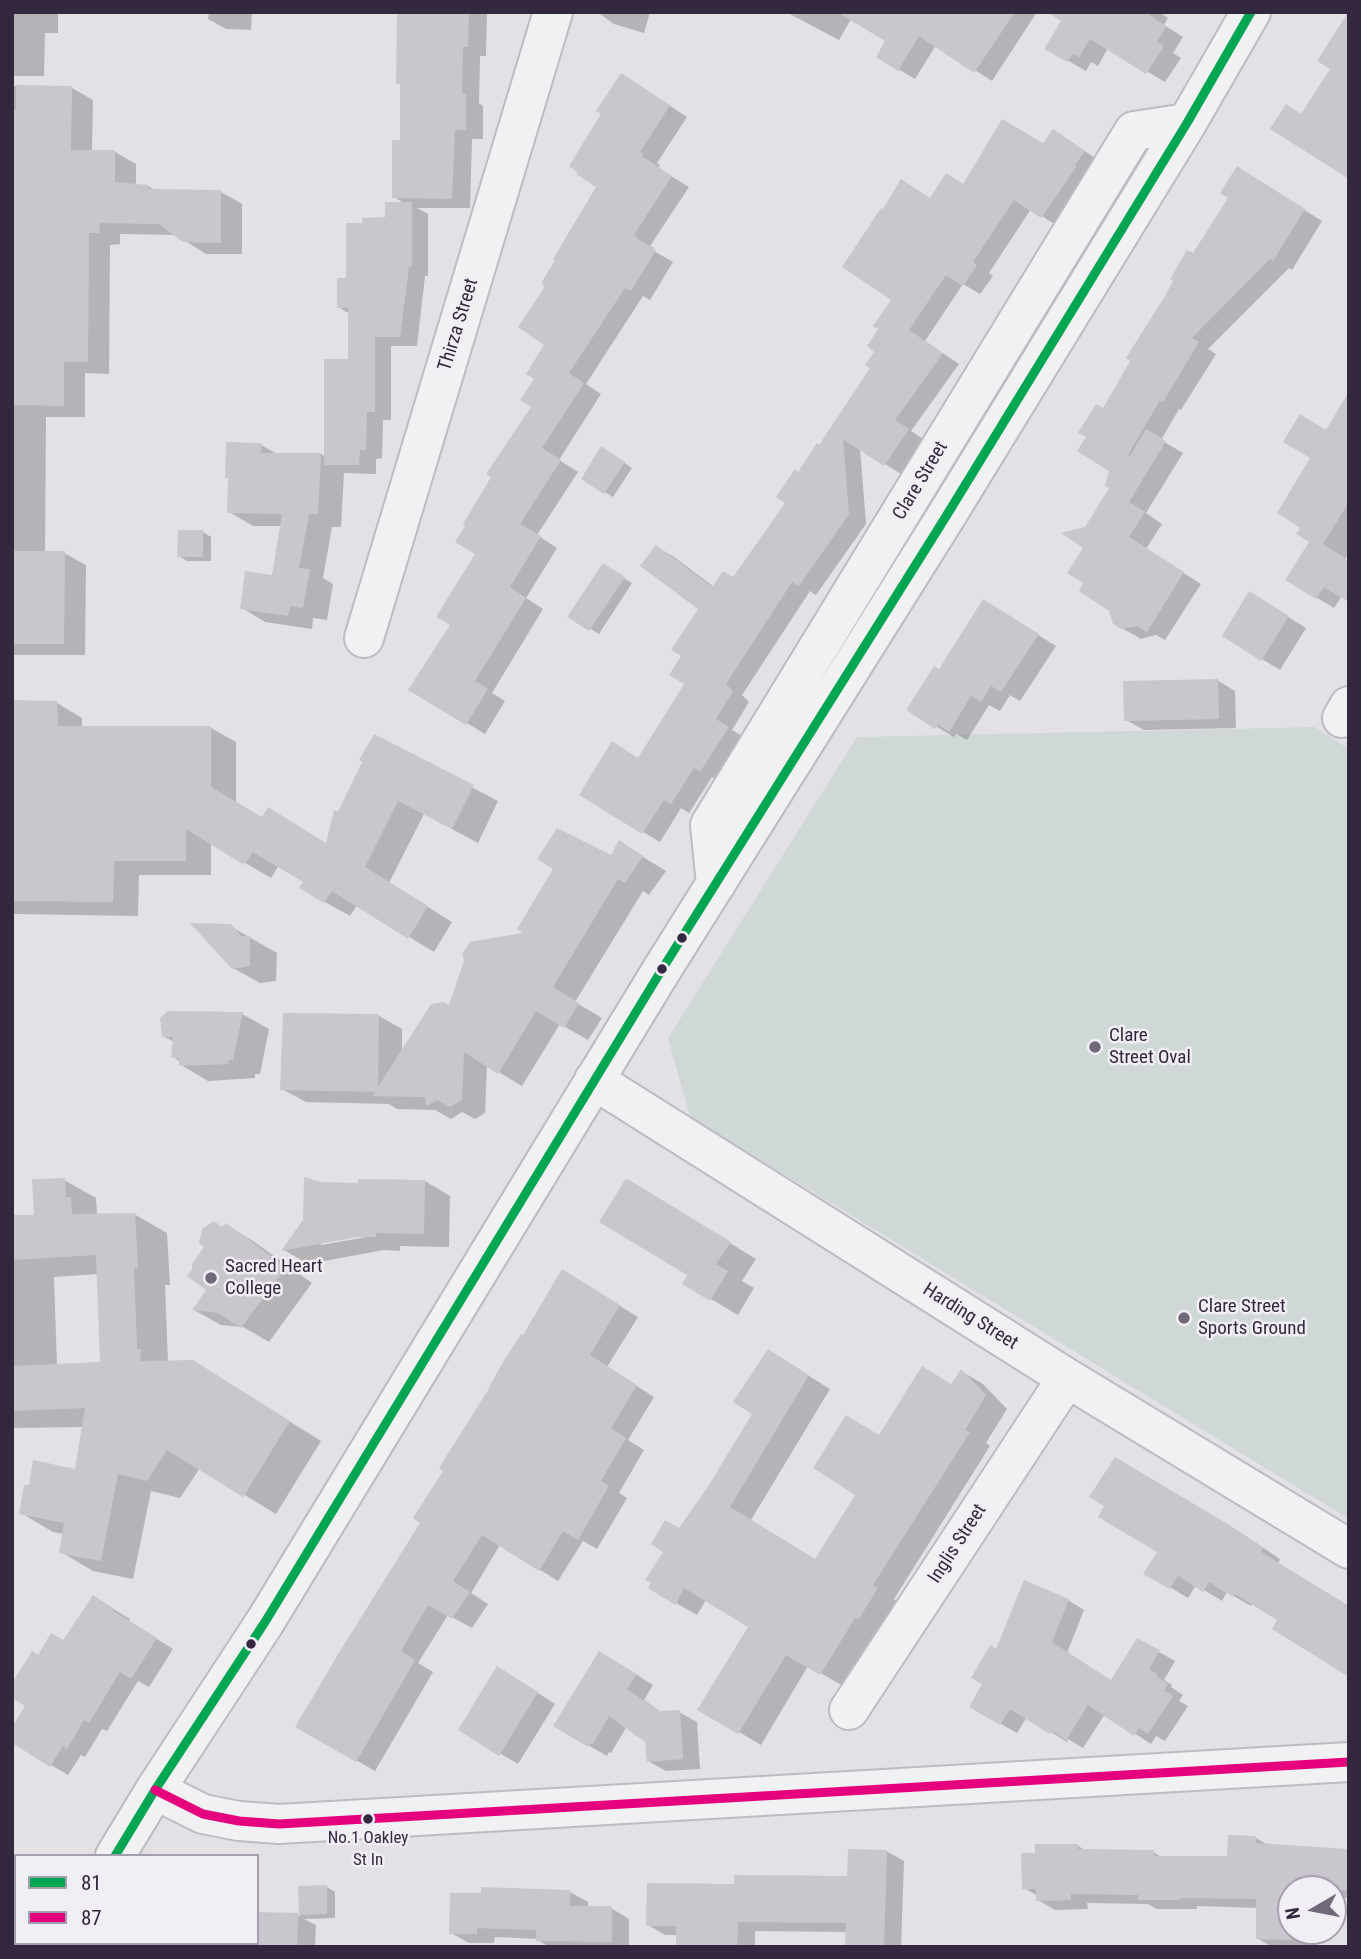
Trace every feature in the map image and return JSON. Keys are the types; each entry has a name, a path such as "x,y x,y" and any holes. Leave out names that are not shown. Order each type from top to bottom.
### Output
{"street":[{"name":"Thirza Street","path":"364,638 553,12"},
{"name":"Clare Street","path":"116,1854 265,1622 594,1080 945,518 1251,12"},
{"name":"Harding Street","path":"594,1080 1067,1378 1349,1549"},
{"name":"Inglis Street","path":"849,1710 1067,1378"},
{"path":"155,1790 203,1814 239,1821 279,1824 1349,1762"}],"shaded area":[{"name":"Clare Street Oval","path":"1315,727 1349,749 1349,1519 690,1117 668,1038 857,737"}],"building":[{"path":"397,12 469,12 468,47 463,47 462,93 466,94 466,130 455,130 452,199 392,198 392,140 400,140 400,84 396,84"},
{"path":"837,12 1015,12 974,73 919,36 898,71 876,57 885,41"},
{"path":"1047,12 1145,12 1166,26 1157,42 1164,46 1146,74 1090,39 1079,57 1073,54 1067,62 1044,49 1061,21"},
{"path":"1348,12 1349,179 1270,129 1286,104 1301,114 1330,69 1317,61"},
{"path":"621,73 670,105 640,152 672,176 634,235 656,250 631,291 625,288 569,373 584,383 542,448 561,460 520,524 541,536 510,587 526,598 475,681 488,689 466,725 408,690 450,625 436,617 475,554 455,542 491,477 486,474 531,407 520,400 534,379 526,374 544,345 518,327 544,288 542,282 555,260 553,259 596,187 569,166 601,114 596,111"},
{"path":"16,85 72,86 71,150 115,150 115,182 148,185 148,189 221,190 221,243 183,242 159,224 100,223 99,233 89,233 88,362 64,362 64,406 12,405 12,110 16,110"},
{"path":"1002,119 1043,143 1053,129 1085,151 1041,218 1014,200 973,262 977,265 963,286 946,275 909,330 943,353 895,420 909,429 884,466 843,439 849,514 799,586 792,582 726,684 733,691 716,719 729,727 700,772 694,768 671,804 664,800 642,834 579,795 612,741 638,758 684,684 669,675 681,656 671,650 698,609 640,566 656,545 712,587 723,571 733,577 785,503 776,497 795,469 798,472 817,443 819,445 870,368 865,365 874,352 867,346 878,329 873,326 891,300 842,267 901,179 930,198 946,173 963,184"},
{"path":"1237,166 1305,209 1273,261 1270,259 1192,338 1199,342 1163,402 1160,400 1128,455 1130,456 1146,429 1166,441 1129,502 1145,512 1129,537 1184,572 1147,632 1137,626 1121,629 1113,624 1109,611 1079,591 1083,583 1067,573 1083,548 1061,533 1085,527 1109,488 1105,486 1109,471 1077,451 1086,437 1078,433 1096,404 1103,408 1130,361 1126,358 1165,296 1173,281 1170,279 1187,250 1193,253 1228,198 1220,193"},
{"path":"385,202 412,202 412,267 409,267 400,337 375,337 375,412 367,412 366,450 360,450 359,465 324,465 324,359 348,359 348,308 337,308 337,278 346,278 346,223 362,223 362,218 385,217"},
{"path":"1349,391 1349,502 1323,544 1349,561 1349,602 1324,587 1316,599 1285,580 1309,542 1296,534 1300,528 1277,513 1310,458 1283,442 1300,414 1326,430"},
{"path":"226,442 261,443 261,453 321,453 318,514 309,514 299,568 310,569 303,608 290,606 288,616 240,609 245,571 272,575 282,514 227,513"},
{"path":"601,446 625,462 604,494 581,479"},
{"path":"178,530 203,530 203,557 177,557"},
{"path":"12,551 65,551 64,644 12,644"},
{"path":"603,563 625,577 589,631 567,617"},
{"path":"1249,591 1289,616 1261,661 1222,636"},
{"path":"983,599 1039,634 1001,692 991,686 981,702 971,696 949,732 938,724 935,729 906,710 934,666 939,669"},
{"path":"1218,679 1219,719 1124,721 1123,681"},
{"path":"12,700 57,701 58,726 211,726 211,787 262,817 268,807 326,843 334,810 338,812 362,762 359,760 374,734 474,785 452,829 398,801 365,867 428,906 408,939 332,891 324,903 299,888 303,882 253,852 244,865 186,829 186,861 114,861 113,902 12,901"},
{"path":"557,828 611,855 619,840 643,856 625,883 618,879 553,987 579,1003 564,1028 536,1011 498,1074 464,1052 462,1100 450,1107 437,1100 426,1106 425,1097 372,1096 375,1092 280,1090 283,1013 379,1014 378,1087 431,1004 444,1002 449,1005 464,961 462,954 470,942 523,933 517,929 553,869 537,859"},
{"path":"190,923 231,924 241,936 250,936 250,966 232,969"},
{"path":"168,1011 243,1012 233,1060 229,1060 228,1064 179,1066 179,1058 171,1058 173,1037 162,1037 160,1018"},
{"path":"304,1177 321,1182 358,1183 358,1179 425,1180 424,1234 376,1233 376,1237 358,1237 281,1251 303,1220"},
{"path":"65,1178 66,1197 71,1197 72,1214 135,1213 138,1268 134,1268 137,1349 141,1349 140,1361 193,1360 290,1421 243,1497 167,1450 147,1481 118,1474 101,1561 59,1553 64,1523 19,1514 24,1485 29,1485 33,1460 75,1469 85,1408 12,1411 12,1366 100,1362 96,1255 12,1260 12,1215 34,1215 32,1179"},
{"path":"626,1178 731,1242 716,1264 728,1271 710,1301 682,1284 687,1275 599,1222"},
{"path":"214,1221 222,1227 226,1223 286,1267 241,1328 218,1313 192,1310 206,1290 187,1276 204,1247 199,1243 202,1229"},
{"path":"562,1269 620,1305 590,1355 637,1385 611,1428 626,1438 601,1481 609,1486 578,1540 563,1531 539,1571 482,1535 453,1581 470,1592 452,1619 428,1605 401,1651 415,1660 356,1762 295,1727 420,1523 413,1518 443,1471 439,1468"},
{"path":"768,1349 809,1375 730,1507 815,1559 855,1495 813,1468 846,1415 879,1435 922,1366 951,1384 961,1369 986,1395 965,1430 970,1432 873,1585 878,1588 858,1620 855,1618 820,1675 786,1655 738,1734 697,1710 748,1627 684,1588 675,1605 648,1588 651,1583 645,1580 663,1552 651,1544 665,1520 679,1528 752,1414 733,1402"},
{"path":"1115,1457 1226,1523 1263,1547 1261,1552 1349,1606 1349,1677 1272,1629 1277,1620 1235,1594 1233,1597 1209,1582 1203,1592 1178,1576 1170,1589 1143,1574 1157,1552 1098,1517 1104,1506 1089,1497"},
{"path":"1024,1580 1069,1599 1052,1642 1111,1680 1137,1638 1160,1650 1149,1669 1168,1684 1164,1690 1173,1696 1148,1734 1139,1728 1134,1736 1088,1705 1066,1740 1052,1731 1050,1734 1010,1709 1000,1725 969,1707 982,1684 971,1678 990,1645 996,1649"},
{"path":"93,1595 157,1638 131,1679 120,1672 89,1723 84,1720 67,1749 63,1746 50,1767 12,1743 12,1727 25,1706 12,1698 12,1683 32,1651 38,1655 51,1633 63,1640"},
{"path":"599,1651 637,1674 627,1689 659,1711 680,1710 683,1759 647,1762 645,1742 609,1716 593,1744 588,1747 553,1726"},
{"path":"497,1666 538,1692 499,1756 458,1730"},
{"path":"1228,1835 1256,1836 1256,1843 1349,1849 1349,1890 1347,1875 1277,1875 1277,1940 1256,1939 1256,1899 1138,1900 1138,1895 1071,1894 1071,1900 1036,1901 1036,1889 1022,1889 1021,1853 1035,1853 1035,1844 1078,1844 1078,1849 1154,1850 1154,1856 1227,1856"},
{"path":"848,1849 887,1850 884,1945 845,1945 846,1923 738,1922 737,1947 676,1947 676,1926 646,1926 647,1883 734,1884 734,1875 847,1876"},
{"path":"327,1885 327,1914 299,1915 298,1886"},
{"path":"481,1887 570,1890 570,1906 612,1906 612,1942 536,1941 536,1930 477,1928 477,1934 449,1934 450,1893 481,1893"},
{"path":"259,1912 298,1913 297,1947 257,1947"}],"transit line":[{"name":"81","path":"116,1854 265,1622 661,971 945,518 1187,123 1251,12"},
{"name":"87","path":"155,1790 203,1814 239,1821 279,1824 1349,1762"}],"place":[{"name":"Clare Street Oval","path":"1095,1047"},
{"name":"Sacred Heart College","path":"211,1278"},
{"name":"Clare Street Sports Ground","path":"1184,1318"},
{"name":"No.1 Oakley St In","path":"368,1819"}]}
